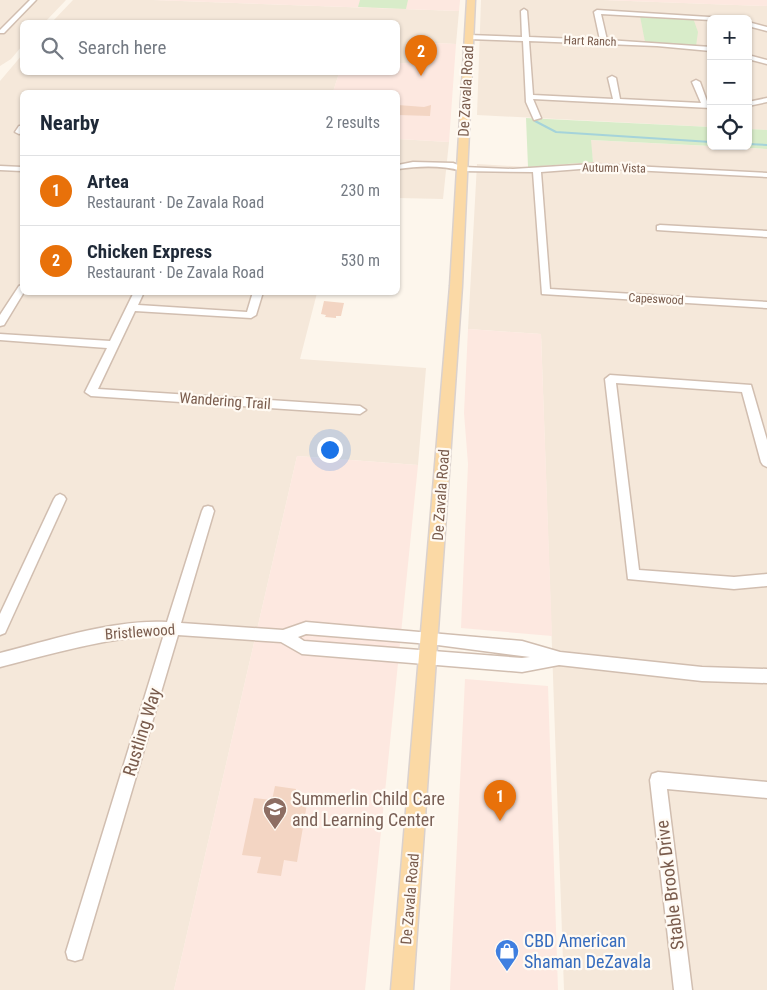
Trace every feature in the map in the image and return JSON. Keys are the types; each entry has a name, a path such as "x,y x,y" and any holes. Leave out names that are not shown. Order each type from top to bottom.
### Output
{"main road":[{"name":"De Zavala Road","path":"402,990 429,658 451,331 456,286 471,0"}],"street":[{"path":"2,32 33,0"},
{"path":"524,11 530,97 537,118"},
{"path":"604,42 598,12 707,18"},
{"path":"752,23 767,29"},
{"name":"Hart Ranch","path":"469,37 676,45 707,49"},
{"path":"752,58 767,62"},
{"path":"612,78 617,101"},
{"path":"696,82 707,103"},
{"path":"530,97 707,105"},
{"path":"752,103 767,100"},
{"name":"Autumn Vista","path":"400,168 412,171 453,173 462,169 513,171 593,166 767,175"},
{"path":"0,168 20,169"},
{"name":"Capeswood","path":"537,170 545,292 767,306"},
{"path":"660,228 767,234"},
{"path":"0,323 20,291"},
{"path":"0,337 114,345 138,295"},
{"path":"131,308 251,315 257,295"},
{"path":"0,299 15,300"},
{"name":"Wandering Trail","path":"114,345 91,392 360,410"},
{"path":"767,462 747,388 610,379 633,575 734,583 767,580"},
{"path":"0,629 60,499"},
{"name":"Rustling Way","path":"75,952 208,511"},
{"name":"Bristlewood","path":"0,660 111,633 173,628 283,636 306,628 522,648 560,659"},
{"name":"Bristlewood","path":"283,636 302,648 522,665 560,659"},
{"path":"560,659 702,674 767,676"},
{"name":"Stable Brook Drive","path":"683,990 658,780 767,790"}],"shaded area":[{"path":"0,0 66,0 47,20 20,20 20,48 11,59 0,66"},
{"path":"73,0 153,0 459,11 456,44 415,42 410,63 400,63 400,20 54,20"},
{"path":"153,0 460,0 459,11"},
{"path":"481,0 603,0 767,6 767,130 752,129 752,15 707,15 707,127 477,115"},
{"path":"603,0 767,0 767,6 735,5"},
{"path":"414,42 456,44 449,142 400,139 400,90 334,90 338,75 400,75 400,63 410,63"},
{"path":"20,57 20,75 338,75 334,90 20,90 20,295 316,295 300,359 426,368 418,465 297,456 174,990 0,990 0,81"},
{"path":"400,139 449,142 443,199 400,198"},
{"path":"590,140 707,146 707,150 767,149 767,990 564,990 541,334 468,329 477,164 528,167 593,162"},
{"path":"468,329 541,334 552,636 461,628 468,464 464,413"},
{"path":"297,456 418,465 365,990 174,990"},
{"path":"465,679 548,686 558,990 450,990"}],"green space":[{"path":"360,0 408,0 406,9 358,7"},
{"path":"640,16 693,18 698,32 696,46 645,42"},
{"path":"526,118 707,127 707,146 591,140 593,162 528,167"},
{"path":"752,129 767,130 767,149 752,148"}],"building":[{"path":"400,105 424,107 431,105 430,116 400,115"},
{"path":"324,301 344,303 341,316 336,316 336,318 325,317 326,315 321,314"},
{"name":"Summerlin Child Care and Learning Center","path":"275,786 296,789 294,802 307,804 297,862 284,860 281,876 257,873 261,857 242,855 254,798 272,800"}],"waterway":[{"path":"535,121 556,132 707,142"},
{"path":"752,144 767,145"}],"place":[{"name":"Chicken Express","path":"421,76"},
{"name":"Artea","path":"500,821"},
{"name":"Summerlin Child Care and Learning Center","path":"275,830"},
{"name":"CBD American Shaman DeZavala","path":"507,972"}]}
